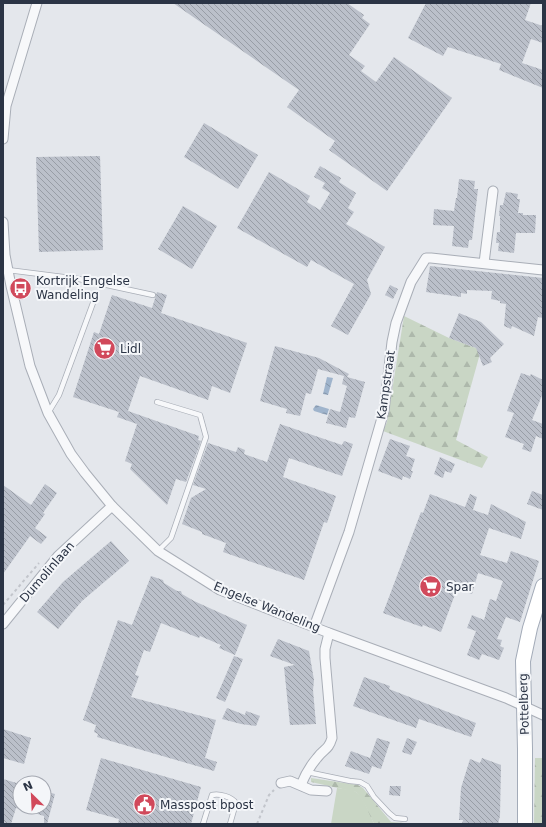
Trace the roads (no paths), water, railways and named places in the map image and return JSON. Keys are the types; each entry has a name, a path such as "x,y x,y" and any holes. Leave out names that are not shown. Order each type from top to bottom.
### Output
{"main road":[{"name":"Pottelberg","path":"525,824 523,661 530,628 543,586"}],"street":[{"path":"3,139 6,106 37,3"},
{"path":"484,263 493,191"},
{"name":"Engelse Wandeling","path":"3,222 4,255 8,270 9,287 30,366 48,413 71,454 85,473 112,506 158,551 220,590 314,627 524,705 543,715"},
{"name":"Kampstraat","path":"314,627 349,532 384,411 392,342 396,323 411,282 426,258 543,270"},
{"name":"Dumolinlaan","path":"3,624 58,556 112,506"},
{"name":"Engelse Wandeling","path":"301,785 307,772 318,756 329,747 332,738 325,658 328,632"},
{"path":"281,783 290,782 311,790 327,792"}],"lane":[{"path":"8,270 79,279 153,295"},
{"path":"48,413 58,395 93,303"},
{"path":"157,402 200,415 206,437 171,538 158,551"},
{"path":"307,772 360,782 366,786 374,797 395,818 405,819"},
{"path":"203,824 212,795 215,794 233,799 236,803 230,824"}],"water":[{"path":"327,377 333,378 328,395 323,394"},
{"path":"316,405 329,409 327,415 314,411 313,409"}],"place":[{"name":"Kortrijk Engelse Wandeling","path":"20,288"},
{"name":"Lidl","path":"105,349"},
{"name":"Spar","path":"431,587"},
{"name":"Masspost bpost","path":"145,805"}]}
